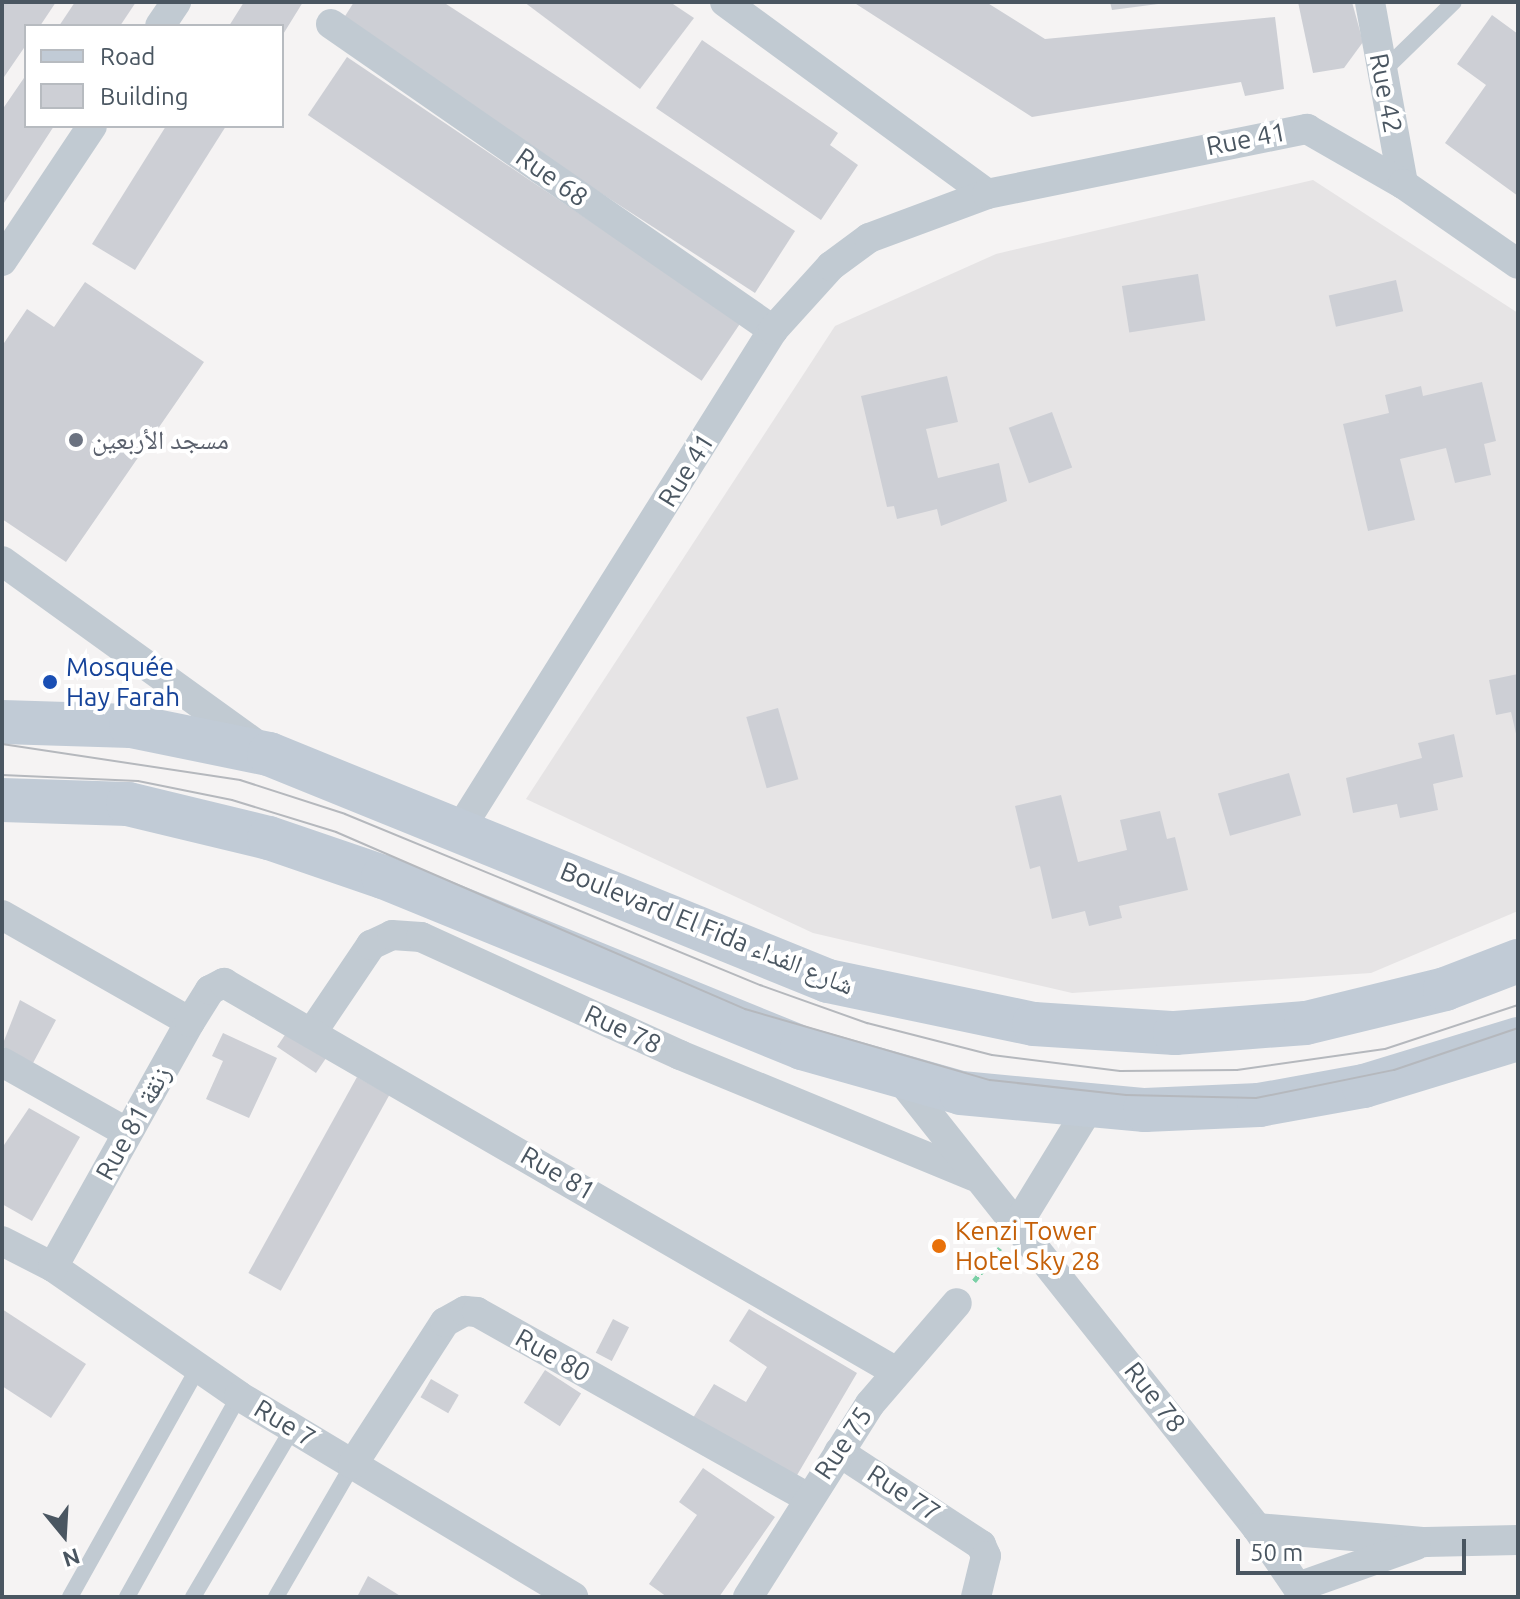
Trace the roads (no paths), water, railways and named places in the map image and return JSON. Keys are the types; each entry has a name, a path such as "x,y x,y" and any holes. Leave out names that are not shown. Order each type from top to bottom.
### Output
{"main road":[{"name":"Boulevard El Fida شارع الفداء","path":"2,722 131,726 269,754 828,981 1034,1024 1175,1033 1306,1023 1445,989 1518,961"},
{"path":"2,800 128,804 269,838 383,877 802,1048 961,1093 1090,1106 1203,1109 1312,1097 1518,1039"}],"street":[{"path":"161,24 176,2"},
{"path":"725,2 987,194"},
{"name":"Rue 42","path":"1370,2 1403,184"},
{"name":"Rue 68","path":"331,24 773,330"},
{"path":"2,261 91,128"},
{"name":"Rue 41","path":"460,829 773,330 831,266 869,238 987,194 1298,129 1317,132 1403,184 1518,264"},
{"path":"2,561 269,754"},
{"path":"2,915 190,1022"},
{"name":"Rue 78","path":"313,1031 371,945 406,934 786,1099 973,1176"},
{"name":"Rue 81 زنقة","path":"53,1267 126,1132 190,1022 218,983"},
{"name":"Rue 81","path":"218,983 313,1031 895,1371"},
{"path":"786,1099 802,1048"},
{"path":"2,1062 126,1132"},
{"name":"Rue 78","path":"898,1076 973,1176 1017,1225 1257,1528 1303,1592"},
{"path":"1017,1225 1090,1106"},
{"name":"Rue 7","path":"2,1241 53,1267 239,1396 573,1597"},
{"name":"Rue 75","path":"748,1597 806,1497 895,1371 957,1303"},
{"name":"Rue 80","path":"353,1464 445,1322 465,1311 477,1312 806,1497"},
{"name":"Rue 77","path":"839,1452 969,1535 986,1556 976,1597"},
{"path":"1257,1528 1425,1542 1518,1540"},
{"path":"1303,1592 1425,1542"}],"lane":[{"path":"1382,72 1454,2"},
{"path":"70,1597 198,1368"},
{"path":"127,1597 239,1396"},
{"path":"193,1597 293,1428"},
{"path":"276,1597 353,1464"}],"tram line":[{"path":"2,744 240,780 345,814 760,985 867,1023 992,1055 1120,1071 1237,1070 1385,1049 1518,1005"},
{"path":"2,775 138,781 232,800 336,832 745,1009 990,1080 1126,1095 1256,1098 1394,1070 1518,1028"}],"place":[{"name":"مسجد الأربعين","path":"76,440"},
{"name":"Mosquée Hay Farah","path":"50,682"},
{"name":"Kenzi Tower Hotel Sky 28","path":"939,1246"}]}
